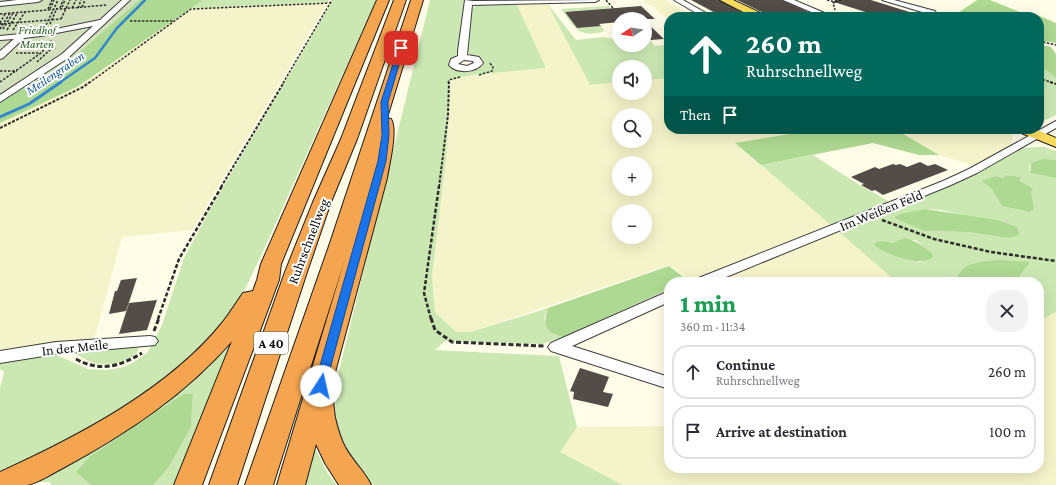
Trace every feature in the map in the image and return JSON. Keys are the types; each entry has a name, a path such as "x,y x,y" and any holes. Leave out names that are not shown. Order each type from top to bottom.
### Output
{"highway":[{"path":"188,485 268,280 271,264 383,0"},
{"name":"Ruhrschnellweg","path":"223,485 296,272 322,202 349,139 400,0"},
{"name":"Ruhrschnellweg","path":"259,485 339,246 416,0"},
{"path":"291,485 382,161 385,135 384,102"},
{"path":"0,485 58,458 148,403 172,385 208,354 237,320 251,298 263,273 271,264"},
{"path":"324,369 320,398 324,429 336,458 357,485"}],"main road":[{"path":"725,0 750,12"},
{"path":"1038,135 1056,143"}],"street":[{"path":"0,4 38,0"},
{"path":"478,60 478,65 469,68 462,68 453,65 454,60 462,58 469,2 595,0"},
{"path":"678,0 700,12"},
{"path":"787,0 817,12"},
{"path":"886,0 928,12"},
{"path":"0,99 65,56 124,2"},
{"path":"2,37 21,37 55,32 103,21"},
{"path":"5,52 21,37"},
{"name":"Im Weißen Feld","path":"1044,131 1056,124"},
{"name":"Im Weißen Feld","path":"714,277 869,215 966,174 1038,135"},
{"path":"556,347 664,298"},
{"name":"In der Meile","path":"0,357 56,348 150,340"},
{"path":"556,347 664,381"}],"path":[{"path":"49,9 53,0"},
{"path":"42,34 58,0"},
{"path":"42,34 64,0"},
{"path":"0,82 17,71 46,48 70,0"},
{"path":"72,8 76,0"},
{"path":"78,8 81,0"},
{"path":"82,7 85,0"},
{"path":"606,0 613,8"},
{"path":"827,0 834,3 842,0"},
{"path":"0,14 66,7 78,8 124,2"},
{"path":"0,128 84,87 191,8 331,2"},
{"path":"56,348 90,366 111,366 132,360 143,352 157,327 179,259 331,2"},
{"path":"2,37 18,22 25,11"},
{"path":"2,37 18,12"},
{"path":"0,29 10,13"},
{"path":"2,37 7,23 13,13"},
{"path":"5,14 0,23 4,24 61,18"},
{"path":"130,21 175,21"},
{"path":"1044,42 1056,45"},
{"path":"5,52 56,48"},
{"path":"5,52 41,53"},
{"path":"473,75 492,71 492,64 488,61 478,60"},
{"path":"29,62 40,62"},
{"path":"0,71 17,71"},
{"path":"467,76 449,80 448,85 446,135 424,293 428,312 435,330 452,342 556,347"},
{"path":"1044,80 1056,84"},
{"path":"869,215 934,239 991,252 1056,261"}],"green space":[{"name":"Friedhof Marten","path":"0,0 139,0 69,61 0,102"},
{"path":"139,0 203,0 77,87 0,123 0,102 69,61"},
{"path":"203,0 329,0 328,2 191,8"},
{"path":"333,0 376,0 266,245 246,287 232,311 208,339 178,368 113,416 0,475 0,388 4,372 0,369 0,360 52,353 88,369 106,370 124,367 136,361 148,352 162,325 184,258 212,206"},
{"path":"430,0 465,0 457,54 452,59 450,64 474,69 482,66 483,61 471,55 466,50 471,8 480,5 517,5 546,68 472,75 449,80 447,150 432,276 435,312 456,332 471,332 548,308 544,318 554,335 563,337 542,344 445,341 435,350 559,356 577,427 560,452 623,485 374,485 365,478 340,442 335,409 338,375"},
{"path":"643,0 665,0 685,12 664,12 664,16 651,5 648,5"},
{"path":"977,0 990,0 1020,12 959,12"},
{"path":"328,2 192,230 122,237 94,340 0,353 0,123 77,87 191,8"},
{"path":"547,3 590,85 612,83 612,100 652,100 652,79 664,78 664,134 789,134 735,143 831,225 697,277 685,277 669,265 471,332 456,332 435,312 432,276 447,150 449,80 472,75 546,68 517,5"},
{"path":"547,3 576,40 603,37 612,39 612,52 652,52 652,43 655,46 664,45 664,78 652,79 652,60 612,60 612,83 590,85"},
{"path":"608,6 610,8 565,12 577,28 601,26 604,30 602,32 594,33 587,33 577,30 561,9"},
{"path":"1044,18 1056,23 1056,43 1044,41"},
{"path":"1044,45 1051,47 1056,54 1056,78 1044,69"},
{"path":"1044,69 1056,78 1056,115 1044,121"},
{"path":"789,134 903,134 939,155 919,155 873,143 761,165 735,143"},
{"path":"903,134 1010,134 1013,136 1011,149 977,166 939,155"},
{"path":"1044,147 1056,151 1056,160 1031,163 1029,167 1030,173 1056,178 1056,312 1044,318 1044,277 1019,277 1030,262 962,277 891,277 761,165 813,155 858,184 890,202 977,166 1011,149","holes":["1007,175 1020,177 1029,212 1002,206 991,188 996,176 1003,178","925,209 941,210 971,217 1008,238 968,232 925,231 911,212","915,240 932,253 920,262 909,259 881,241 894,243"]},
{"path":"1044,159 1056,160 1056,178 1030,173 1031,163"},
{"path":"1006,175 1021,177 1020,181 1033,189 1031,192 1034,209 1029,212 1002,206 991,188 982,181 996,176 1003,178"},
{"path":"925,209 997,220 1017,227 1019,235 1008,238 968,232 925,231 894,218 900,214"},
{"path":"837,230 891,277 723,277"},
{"path":"905,238 922,246 932,253 933,257 920,261 912,260 894,256 874,245 876,242 881,241 894,243"},
{"path":"999,260 1030,262 1019,277 958,277 962,270 967,266 979,262"},
{"path":"669,266 683,277 664,277 664,291 563,337 557,336 549,331 545,319 548,308"},
{"path":"1056,312 1056,485 623,485 560,452 577,427 664,426 664,473 1044,473 1044,318"},
{"path":"236,332 174,485 153,485 169,467 191,427 193,393 183,394 89,457 76,472 91,485 51,485 50,482 36,482 29,485 17,485"},
{"path":"134,345 138,347 138,351 134,355 124,361 112,364 94,363 74,353 75,350"},
{"path":"193,393 191,427 169,467 153,485 91,485 76,472 89,457 183,394"},
{"path":"314,446 328,474 337,485 304,485"}],"building":[{"path":"691,0 719,0 741,12 714,12"},
{"path":"737,0 782,0 808,12 762,12"},
{"path":"835,0 871,0 909,12 865,12 834,2"},
{"path":"641,6 647,12 612,12 612,23 599,24 601,26 577,28 565,12"},
{"path":"652,28 664,39 652,40"},
{"path":"920,162 928,166 935,164 948,170 883,195 875,190 872,191 861,185 864,184 851,177 875,167 879,169 893,164 900,164 907,167"},
{"path":"137,278 126,311 109,314 115,291 117,291 121,280"},
{"path":"157,300 147,330 119,334 129,303"},
{"path":"580,368 609,377 603,392 613,394 608,407 573,399 574,392 570,391"}],"waterway":[{"name":"Meilengraben","path":"59,83 95,58 117,28 145,0"},
{"name":"Meilengraben","path":"0,117 29,104 61,82"}],"route":[{"path":"321,386 324,369 382,161 385,135 384,102 401,48"}]}
